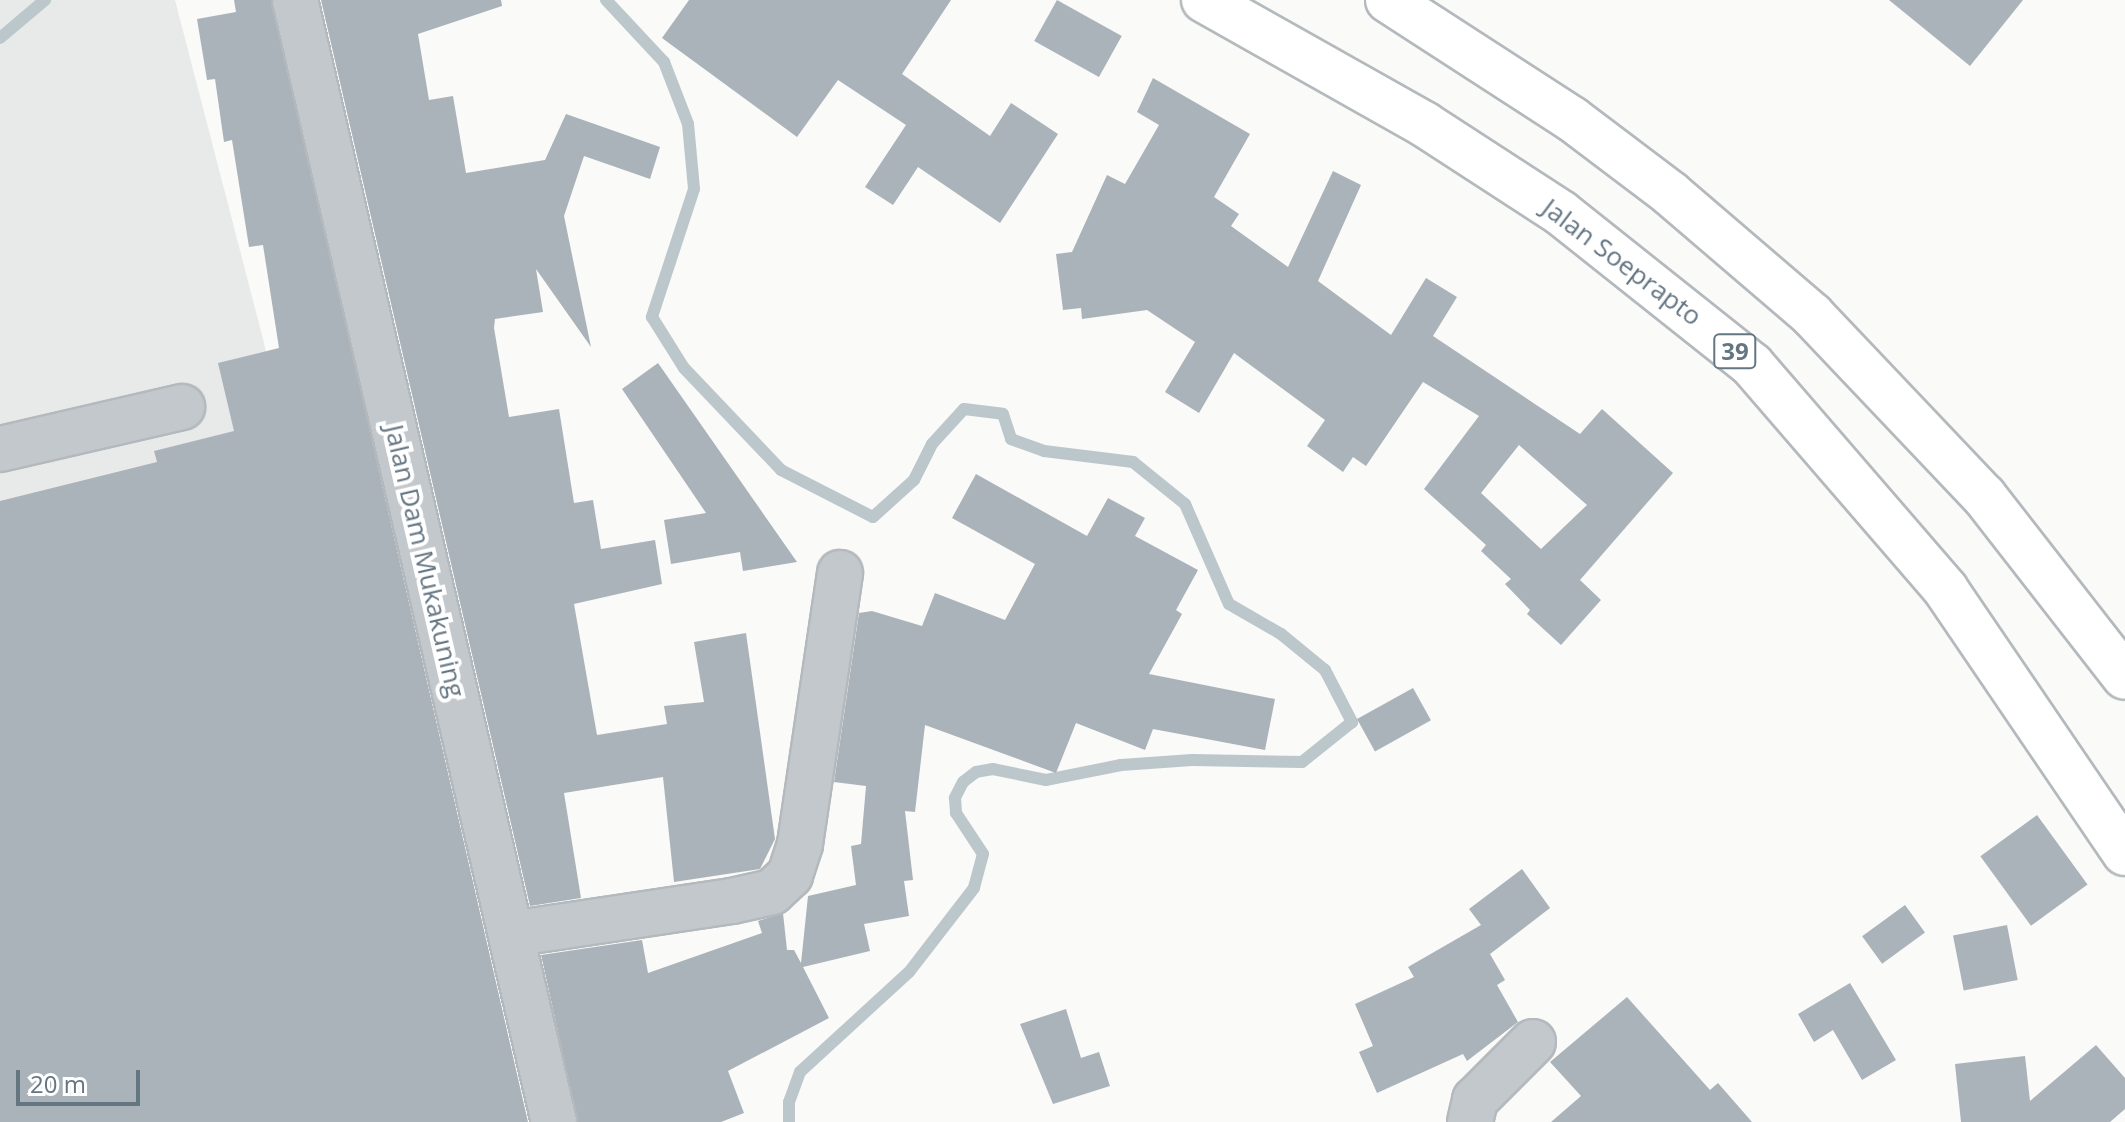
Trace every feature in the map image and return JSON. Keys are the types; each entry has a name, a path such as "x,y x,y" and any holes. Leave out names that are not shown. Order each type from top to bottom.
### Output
{"highway":[{"name":"Jalan Soeprapto","path":"1204,0 1424,124 1561,213 1752,365 1946,590 2125,853"},
{"path":"1388,0 1572,119 1671,194 1812,315 1984,496 2125,677"}],"street":[{"name":"Jalan Dam Mukakuning","path":"295,0 554,1122"},
{"path":"0,449 182,407"},
{"path":"511,934 732,901 772,892 790,875 800,844 840,573"},
{"path":"1470,1122 1475,1100 1533,1042"}],"shaded area":[{"path":"0,0 175,0 263,339 387,882 0,1122"}],"building":[{"path":"234,0 271,0 528,1122 0,1122 0,501 157,462 154,451 234,431 218,363 279,348 263,245 249,247 232,140 224,142 215,79 207,80 197,19 236,12"},
{"path":"321,0 501,0 502,6 418,34 429,100 453,96 466,173 545,160 566,114 660,147 650,179 584,156 564,216 591,347 536,269 543,312 495,319 494,328 509,417 559,409 574,503 593,500 601,549 655,540 662,584 574,604 597,735 667,724 664,706 704,702 694,642 746,633 775,839 760,869 674,882 663,777 564,793 581,898 530,906"},
{"path":"689,0 951,0 902,74 990,136 1011,103 1058,134 1000,223 918,167 893,205 865,187 906,125 838,80 797,137 662,38"},
{"path":"1057,0 1122,36 1099,77 1034,41"},
{"path":"1889,0 2023,0 1970,66"},
{"path":"1153,78 1250,134 1214,197 1239,214 1231,226 1288,267 1333,171 1361,185 1318,281 1391,335 1426,278 1457,297 1433,336 1580,434 1602,409 1673,473 1580,580 1601,600 1561,645 1527,614 1530,610 1505,584 1511,579 1481,551 1486,545 1424,489 1479,416 1423,382 1366,466 1353,457 1343,472 1307,446 1325,420 1234,353 1199,413 1165,392 1195,342 1147,310 1082,319 1081,308 1063,310 1056,254 1072,252 1107,175 1125,184 1159,125 1137,112","holes":["1519,445 1587,505 1541,549 1481,493"]},
{"path":"658,363 797,562 743,571 740,552 671,564 664,520 706,513 622,389"},
{"path":"976,474 1087,536 1108,498 1145,518 1135,536 1198,570 1176,610 1182,614 1149,674 1275,699 1265,750 1153,729 1145,750 1076,723 1056,773 925,725 915,812 905,811 913,880 904,881 909,916 864,924 870,951 803,967 829,1018 728,1071 744,1113 721,1122 578,1122 541,955 642,940 648,973 762,933 758,921 783,913 787,950 794,950 801,963 808,896 856,885 851,846 861,844 866,786 834,782 859,613 872,611 922,626 935,593 1005,620 1035,564 952,518"},
{"path":"1413,688 1431,720 1375,751 1357,719"},
{"path":"2037,815 2088,885 2031,926 1980,856"},
{"path":"1522,869 1550,908 1490,954 1505,980 1497,985 1518,1022 1467,1061 1463,1054 1377,1093 1359,1052 1373,1046 1355,1004 1414,977 1408,967 1481,925 1469,909"},
{"path":"1905,905 1925,933 1882,964 1862,936"},
{"path":"2007,925 2018,980 1964,990 1953,935"},
{"path":"1850,983 1896,1060 1862,1080 1833,1030 1814,1042 1798,1014"},
{"path":"1627,997 1710,1090 1718,1083 1752,1122 1551,1122 1581,1096 1550,1062"},
{"path":"1066,1009 1081,1058 1099,1052 1110,1086 1053,1104 1020,1024"},
{"path":"2096,1045 2125,1078 2125,1109 2110,1122 1961,1122 1955,1064 2025,1056 2030,1101"}],"waterway":[{"path":"0,38 45,0"},
{"path":"606,0 664,62 688,124 694,189 652,317 684,368 781,470 873,517 914,480 932,444 964,409 1003,414 1011,439 1044,451 1133,462 1185,504 1229,604 1281,634 1325,670 1352,722 1302,762 1192,760 1121,765 1046,780 993,769 976,772 963,782 955,798 956,813 983,854 974,888 909,972 800,1072 789,1102 789,1122"}]}
